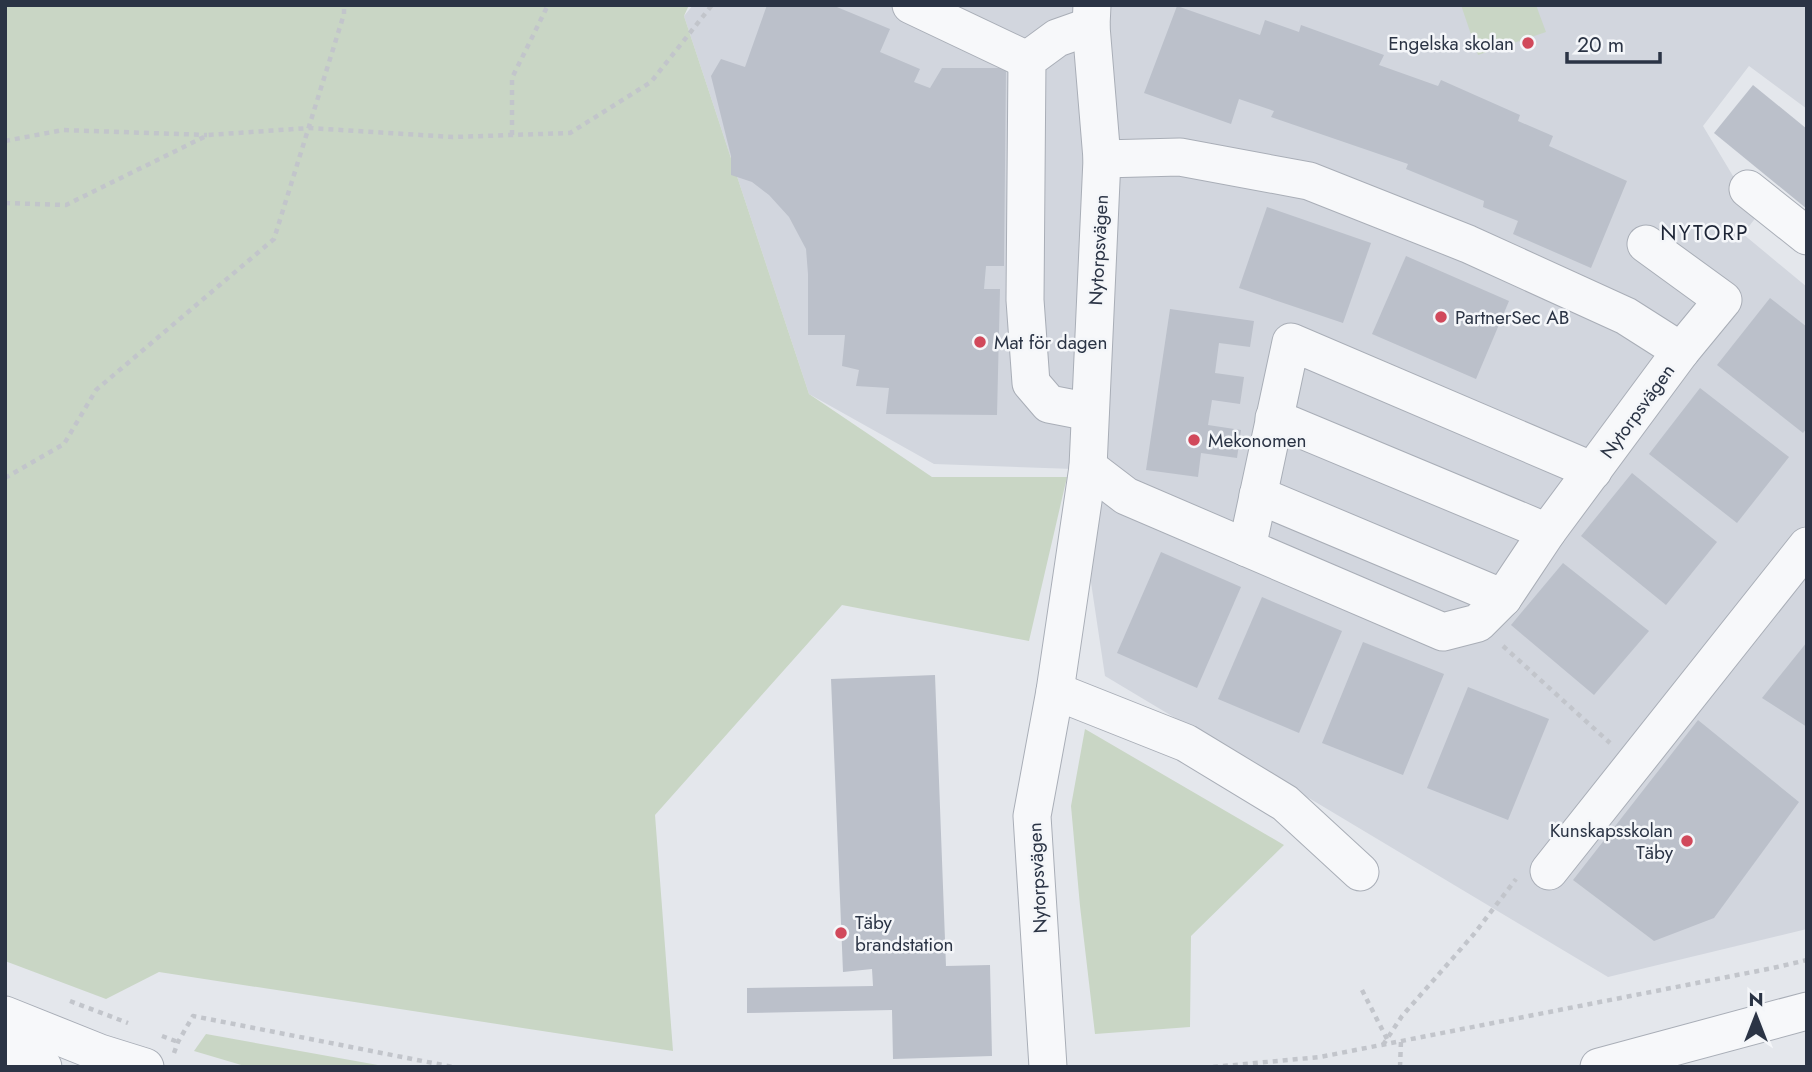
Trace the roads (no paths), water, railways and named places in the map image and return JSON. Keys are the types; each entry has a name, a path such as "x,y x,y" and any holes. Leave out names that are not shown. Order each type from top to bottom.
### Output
{"street":[{"path":"911,5 1027,60"},
{"path":"1027,60 1091,16"},
{"name":"Nytorpsvägen","path":"1048,1067 1032,816 1055,691 1088,467 1102,159 1091,16"},
{"path":"1027,60 1025,300 1031,383 1049,404 1090,412"},
{"name":"Nytorpsvägen","path":"1102,159 1180,158 1309,181 1468,244 1614,310 1681,351 1490,610"},
{"path":"1748,189 1807,236"},
{"path":"1646,244 1723,300 1681,351"},
{"path":"1247,548 1291,342 1593,471"},
{"path":"1274,418 1547,532"},
{"path":"1088,467 1126,496 1443,632 1490,610"},
{"path":"1258,495 1490,610"},
{"path":"1549,871 1807,546"},
{"path":"1055,691 1186,743 1285,803 1360,872"},
{"path":"1599,1067 1807,1011"},
{"path":"5,1016 97,1060 157,1051"},
{"path":"1686,1067 1807,1035"},
{"path":"5,1051 43,1067"}],"place":[{"name":"Engelska skolan","path":"1528,43"},
{"name":"PartnerSec AB","path":"1441,317"},
{"name":"Mat för dagen","path":"980,342"},
{"name":"Mekonomen","path":"1194,440"},
{"name":"Kunskapsskolan Täby","path":"1687,841"},
{"name":"Täby brandstation","path":"841,933"}],"district":[{"name":"NYTORP","path":"1705,233"}]}
